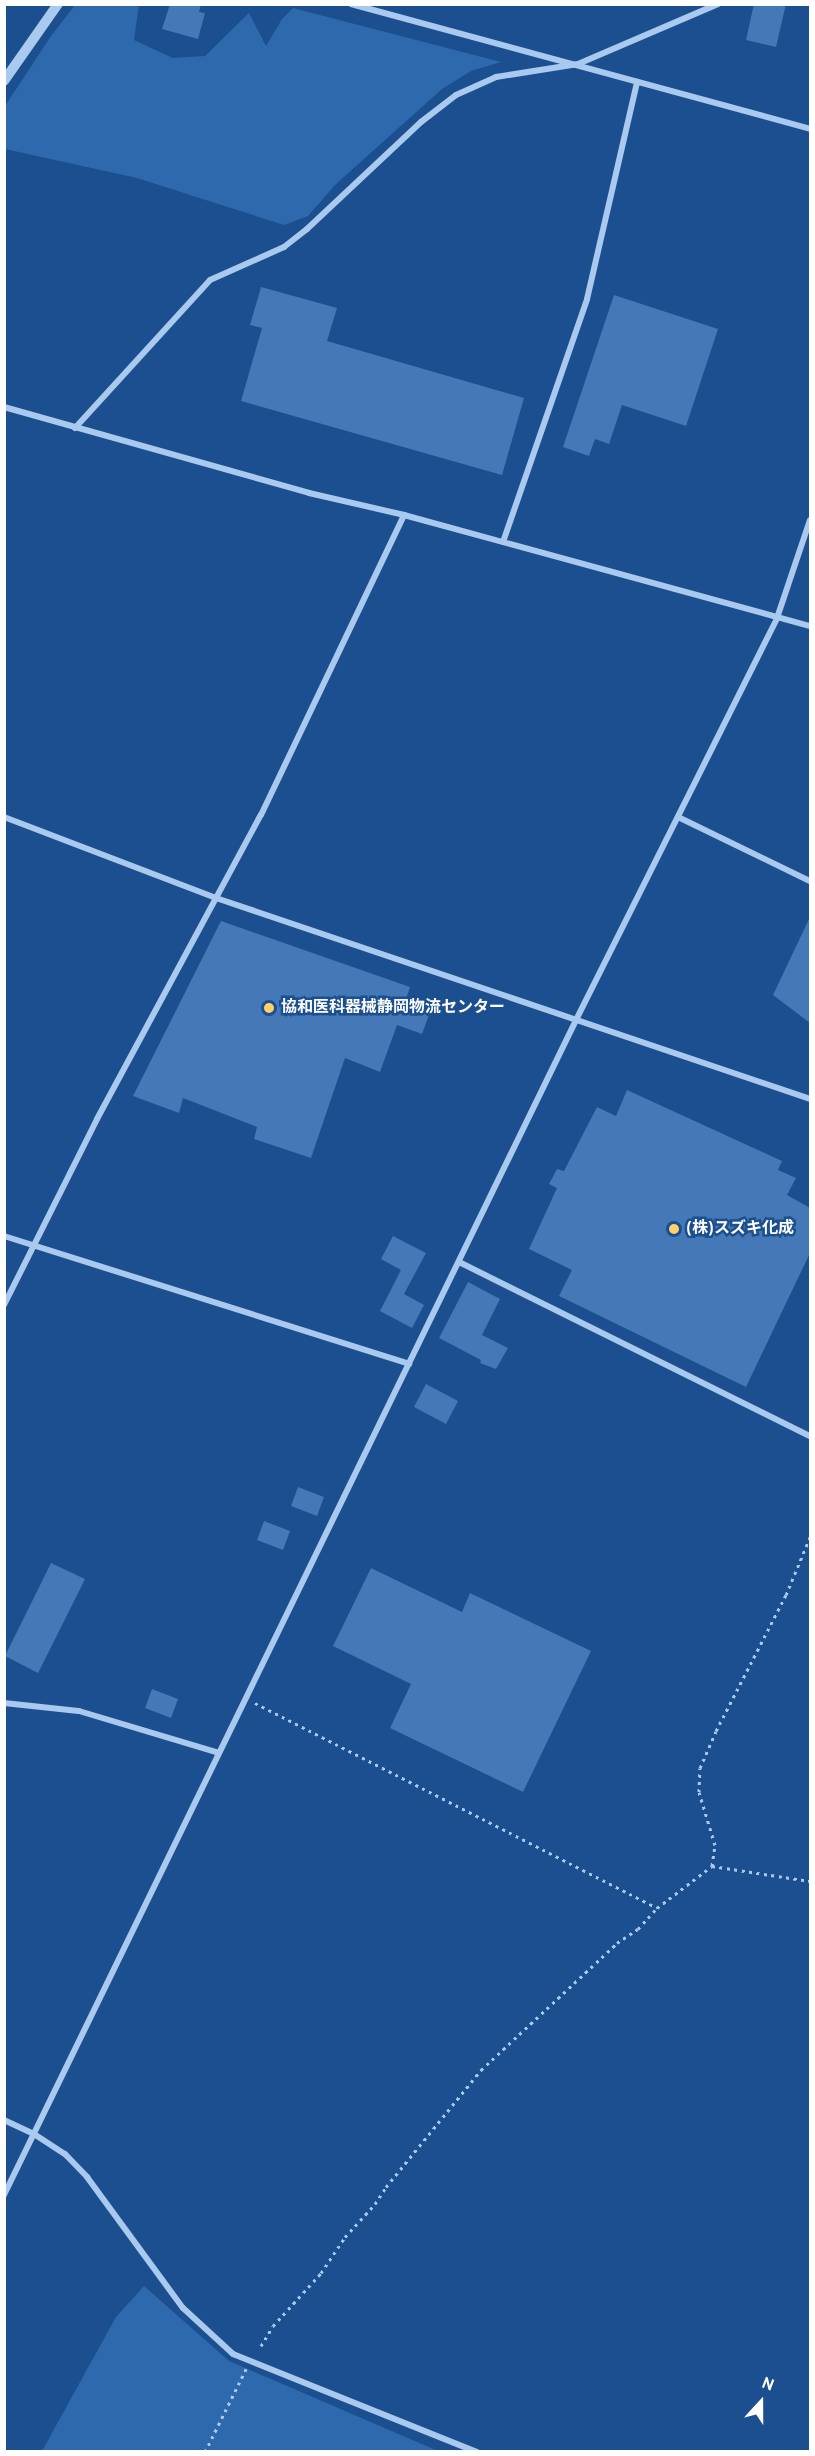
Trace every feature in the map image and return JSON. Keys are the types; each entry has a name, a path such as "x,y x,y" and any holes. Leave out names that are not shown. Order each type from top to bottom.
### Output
{"street":[{"path":"4,81 58,4"},
{"path":"351,4 810,129"},
{"path":"75,428 210,280 284,247 307,229 421,122 456,95 496,77 578,64 718,4"},
{"path":"503,542 587,299 637,82"},
{"path":"4,407 309,493 404,515 810,627"},
{"path":"4,1305 97,1119 270,795 404,515"},
{"path":"4,2195 576,1020 777,618 810,520"},
{"path":"4,817 216,898 810,1098"},
{"path":"678,817 810,881"},
{"path":"4,1236 409,1364"},
{"path":"459,1262 810,1436"},
{"path":"4,1703 79,1711 219,1753"},
{"path":"4,2120 34,2134 65,2154 87,2177 183,2308 211,2336 249,2362 477,2451"}],"path":[{"path":"261,2346 273,2326 321,2273 345,2236 375,2204 386,2187 482,2070 617,1943 638,1929 657,1908 712,1866 715,1845 699,1792 700,1768 716,1731 786,1594 810,1537"},
{"path":"246,1699 657,1908"},
{"path":"712,1866 810,1881"},
{"path":"205,2451 249,2362"}],"shaded area":[{"path":"75,5 139,5 134,40 173,58 205,56 249,13 266,46 282,19 293,8 501,62 471,71 442,89 336,184 308,216 284,225 137,178 5,149 5,106 51,36"},
{"path":"144,2286 229,2361 438,2451 42,2451 116,2317"}],"building":[{"path":"170,4 201,4 199,12 205,13 198,39 162,29"},
{"path":"754,4 786,4 776,47 746,40"},
{"path":"261,287 337,308 327,341 524,398 502,475 241,401 262,328 250,325"},
{"path":"614,295 718,329 686,426 622,405 609,444 595,439 589,456 563,447"},
{"path":"810,917 810,1023 773,995"},
{"name":"協和医科器械静岡物流センター","path":"221,921 410,987 404,1005 429,1015 422,1034 397,1025 380,1072 345,1058 311,1158 254,1139 257,1127 183,1098 179,1113 133,1096"},
{"name":"(株)スズキ化成","path":"627,1090 782,1161 778,1170 796,1178 787,1195 810,1208 810,1253 746,1387 559,1296 572,1270 529,1249 557,1188 549,1184 557,1169 564,1171 597,1107 616,1116"},
{"path":"393,1236 426,1253 404,1294 424,1305 412,1328 380,1311 401,1270 381,1259"},
{"path":"468,1282 500,1299 482,1335 508,1348 496,1369 480,1363 481,1360 439,1338"},
{"path":"426,1384 458,1401 446,1424 414,1407"},
{"path":"298,1487 324,1497 317,1516 291,1506"},
{"path":"264,1521 290,1531 283,1550 257,1540"},
{"path":"51,1563 85,1579 38,1673 5,1656"},
{"path":"371,1568 462,1612 470,1593 591,1651 523,1792 390,1728 411,1684 333,1646"},
{"path":"152,1689 178,1699 171,1718 145,1708"}],"place":[{"name":"協和医科器械静岡物流センター","path":"269,1008"},
{"name":"(株)スズキ化成","path":"674,1229"}]}
